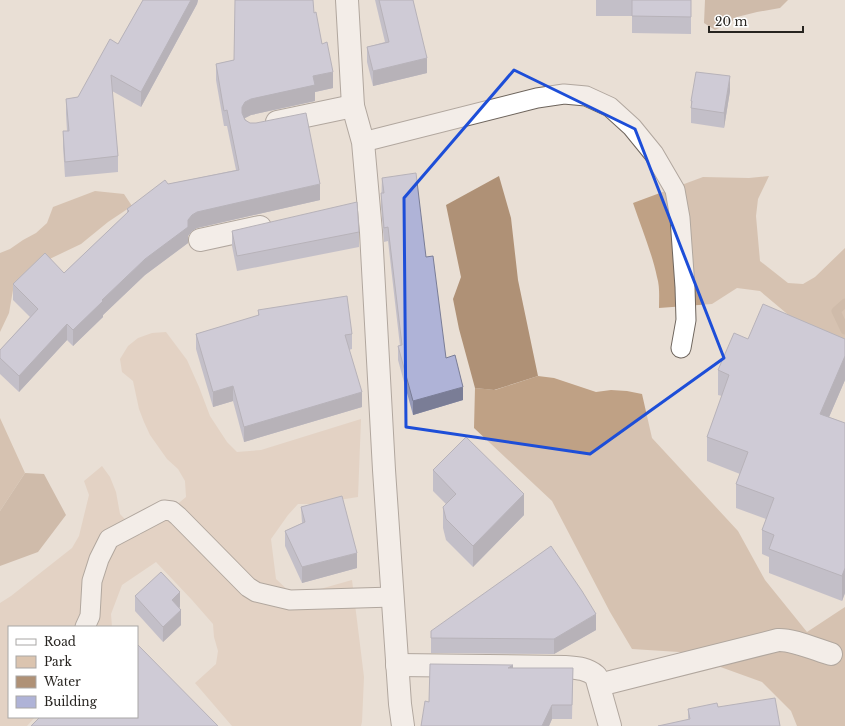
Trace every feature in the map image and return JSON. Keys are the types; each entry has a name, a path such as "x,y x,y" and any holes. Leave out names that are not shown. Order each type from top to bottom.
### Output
{"street":[{"path":"347,0 353,106 363,142 361,204 371,232 384,470 397,665 403,726"},
{"path":"262,125 353,106"},
{"path":"200,240 276,223"},
{"path":"599,685 783,639 831,654"},
{"path":"397,665 583,669 596,676 610,726"}],"lane":[{"path":"363,142 537,98 564,94 586,96 610,107 632,127 654,154 675,190 680,218 685,287 686,320 681,348"},
{"path":"85,626 90,616 92,581 99,559 109,539 164,510 172,511 178,516 248,587 256,592 290,600 393,597"}],"highlighted area":[{"path":"514,70 635,129 724,358 590,454 406,427 404,198"}],"green space":[{"path":"166,332 187,360 210,416 227,442 237,452 261,450 361,419 358,497 313,504 298,504 271,539 276,579 291,593 306,593 352,580 364,677 361,726 232,726 195,683 216,664 218,651 214,637 213,624 156,562 122,585 111,614 112,626 8,626 8,718 34,718 27,726 0,726 0,603 72,548 79,536 89,495 84,481 102,466 110,477 116,492 120,514 140,535 186,497 185,481 178,469 167,459 150,435 139,409 133,381 122,372 120,359 128,346 138,338 152,333"}],"shaded area":[{"path":"769,176 758,199 756,216 760,261 788,283 803,284 815,277 845,248 845,348 817,339 760,291 737,288 712,304 659,308 659,285 655,268 633,203 703,177 749,178"},
{"path":"95,191 124,194 132,206 108,222 81,244 37,265 13,290 9,313 0,332 0,253 10,249 36,233 47,223 53,207"},
{"path":"538,376 554,378 596,392 611,390 642,394 652,438 738,531 765,580 807,632 845,607 845,726 797,726 791,711 762,682 679,652 632,649 610,612 552,501 474,428 475,388 495,390"},
{"path":"0,418 25,473 0,511"}],"water":[{"path":"705,0 788,0 780,8 737,17 731,22 715,30 704,23"},
{"path":"499,176 511,218 518,280 538,376 494,390 475,388 459,329 453,299 461,277 446,205"},
{"path":"25,473 44,474 66,515 38,552 0,566 0,511"}],"building":[{"path":"143,0 191,0 141,92 111,75 118,156 65,162 63,131 69,131 66,99 78,97 110,39 118,44"},
{"path":"235,0 313,0 314,13 316,12 322,44 327,42 333,72 313,76 315,85 251,99 245,102 242,107 242,113 245,120 250,123 256,123 306,113 320,184 197,212 192,215 188,220 188,227 145,259 73,330 67,324 19,376 0,358 0,350 38,309 13,284 45,253 64,273 129,211 127,209 165,180 168,184 239,170 227,110 224,111 216,64 234,60"},
{"path":"379,0 413,0 427,58 373,71 367,47 389,42"},
{"path":"632,0 691,0 691,17 632,16"},
{"path":"696,72 730,76 724,113 691,108"},
{"path":"416,173 426,257 433,256 446,358 455,355 463,387 413,401 398,346 402,345 388,227 384,228 381,193 384,193 382,178"},
{"path":"357,202 359,232 237,256 232,231"},
{"path":"347,296 352,334 345,335 362,392 244,427 233,386 213,392 196,334 259,315 258,310"},
{"path":"763,304 845,339 845,356 820,414 845,423 845,568 842,576 769,549 774,535 762,530 774,498 736,484 748,452 707,437 729,375 718,370 734,333 748,339"},
{"path":"466,437 524,494 473,546 446,519 443,507 456,494 433,470"},
{"path":"342,496 357,553 302,567 285,531 305,522 301,507"},
{"path":"551,546 596,614 554,639 431,638 431,631"},
{"path":"161,572 180,592 172,600 181,610 163,627 135,596"},
{"path":"138,645 218,726 31,726 39,718 138,718"},
{"path":"430,664 513,665 508,668 573,668 572,705 552,705 542,726 421,726 425,701 429,702"},
{"path":"775,698 780,726 658,726 690,719 688,709 717,703 718,707"}],"waterway":[{"path":"845,303 836,311 845,330"}]}
